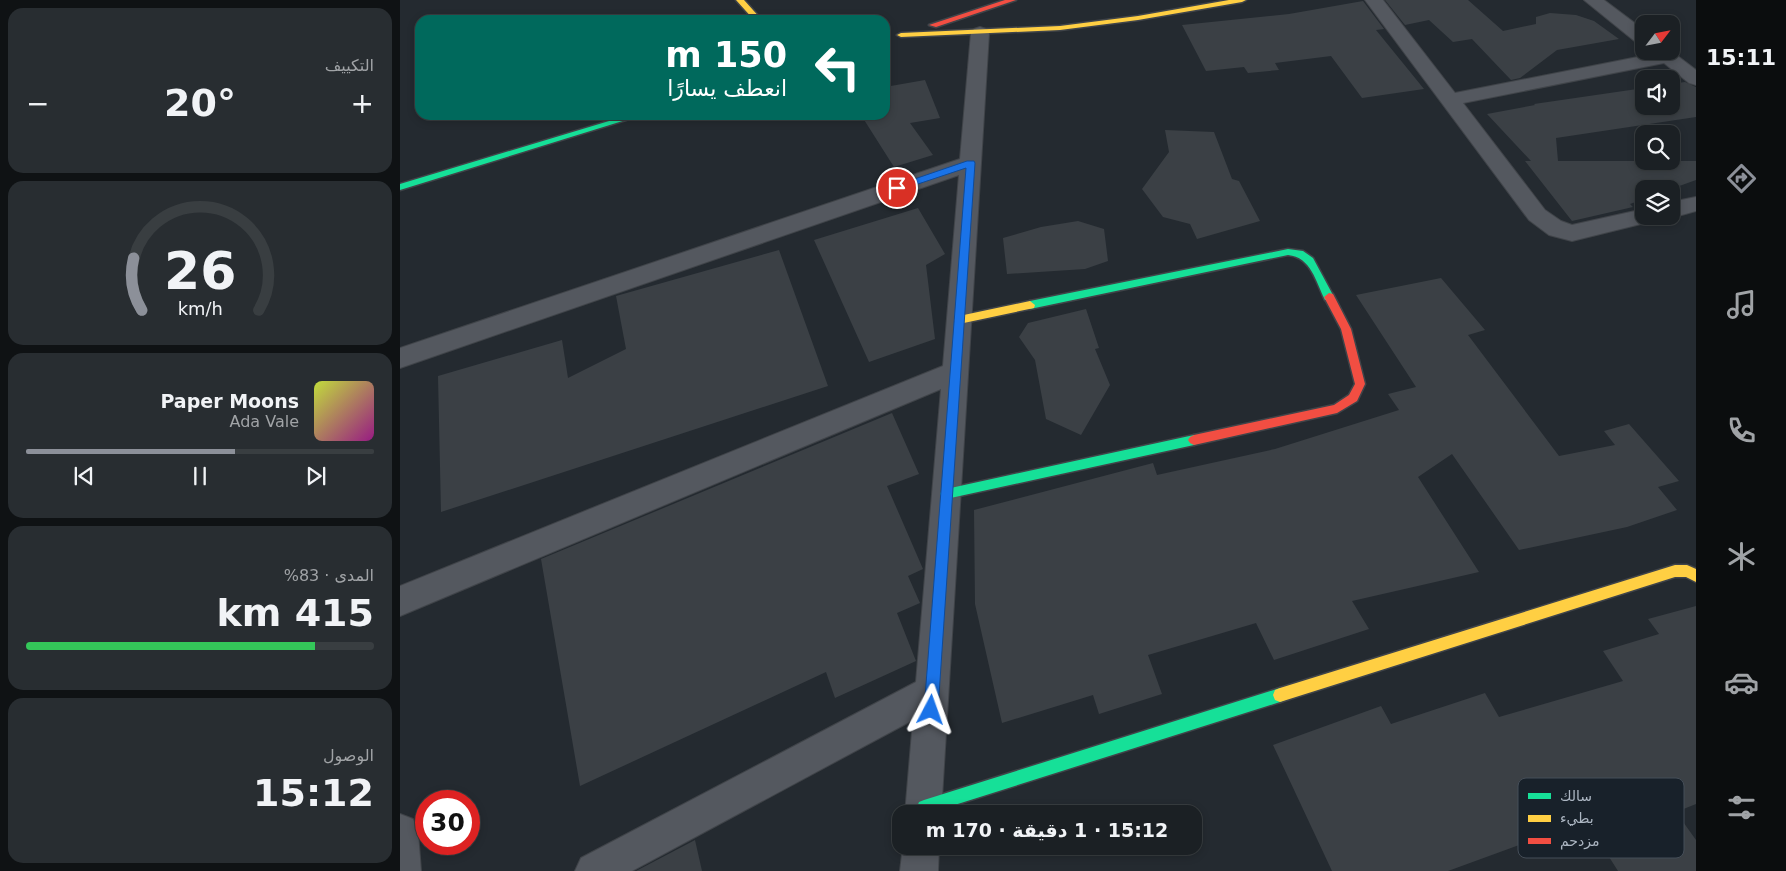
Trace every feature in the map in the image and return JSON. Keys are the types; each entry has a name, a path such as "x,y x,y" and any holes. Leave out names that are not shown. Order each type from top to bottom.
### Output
{"street":[{"path":"740,0 754,15"},
{"path":"1012,0 897,36 1034,30 1098,23 1242,0"},
{"path":"1374,0 1537,214 1549,226 1560,232 1572,233 1635,218"},
{"path":"1593,0 1635,32"},
{"path":"923,805 980,33"},
{"path":"1450,100 1635,60"},
{"path":"1671,60 1696,79"},
{"path":"400,187 621,120"},
{"path":"400,358 970,163"},
{"path":"1680,208 1696,204"},
{"path":"946,494 1337,409 1353,398 1360,384 1346,329 1310,260 1300,253 1279,254 959,320"},
{"path":"400,601 956,372"},
{"path":"939,805 1675,572 1687,571 1696,576"},
{"path":"594,871 933,691"},
{"path":"400,832 402,871"},
{"path":"919,871 920,855"}],"building":[{"path":"1385,0 1468,0 1503,31 1536,24 1536,17 1550,13 1576,15 1594,21 1619,39 1557,50 1520,78 1511,80 1472,39 1453,42 1429,20 1405,25"},
{"path":"1363,1 1384,29 1376,30 1424,89 1362,98 1331,56 1275,63 1279,70 1248,73 1244,67 1206,71 1182,25 1289,14"},
{"path":"925,80 940,118 910,123 933,155 894,167 864,120 890,120 890,86"},
{"path":"1685,82 1696,87 1696,117 1556,138 1558,161 1635,161 1635,170 1680,170 1680,161 1696,161 1696,180 1680,186 1680,180 1635,180 1635,202 1630,204 1633,207 1572,221 1525,161 1531,161 1487,114 1534,104 1635,89 1635,115 1680,115 1680,83"},
{"path":"1165,130 1214,132 1232,179 1239,181 1260,221 1197,239 1190,224 1163,217 1142,189 1169,152"},
{"path":"918,208 945,254 926,265 935,339 869,362 814,240"},
{"path":"1078,221 1104,229 1108,261 1085,269 1007,274 1003,238 1041,227"},
{"path":"779,250 828,386 441,512 438,376 562,340 568,378 626,349 616,296"},
{"path":"1441,278 1485,330 1468,335 1559,456 1615,445 1604,431 1629,424 1679,481 1658,487 1677,510 1627,527 1519,550 1452,454 1418,477 1479,572 1352,601 1369,629 1274,660 1256,623 1148,655 1162,694 1099,714 1093,695 1002,723 975,604 974,510 1153,463 1157,475 1275,449 1399,410 1388,394 1416,387 1356,295"},
{"path":"1086,309 1099,348 1095,349 1110,385 1081,435 1046,419 1035,360 1019,337 1028,323"},
{"path":"892,413 919,474 887,486 923,569 908,576 920,603 897,613 916,661 835,698 826,672 580,786 541,559"},
{"path":"1696,606 1696,804 1684,809 1684,778 1518,778 1518,845 1448,871 1332,871 1273,745 1381,706 1391,724 1485,693 1499,717 1623,681 1603,651 1659,634 1648,619"},
{"path":"1684,823 1696,840 1696,871 1618,871 1610,858 1684,858"},
{"path":"695,840 702,871 636,871"}],"traffic: fast":[{"path":"400,187 621,120"},
{"path":"1030,305 1288,252 1300,253 1310,260 1329,297"},
{"path":"946,494 1194,440"},
{"path":"930,805 1280,695"}],"traffic: slow":[{"path":"740,0 754,15"},
{"path":"901,35 1060,28 1138,18 1242,0"},
{"path":"959,320 1030,305"},
{"path":"1280,695 1675,571 1687,571 1696,576"}],"traffic: jam":[{"path":"933,25 1012,0"},
{"path":"1194,440 1337,409 1353,398 1360,384 1346,329 1329,297"}],"route":[{"path":"897,188 970,163 931,710"}]}
